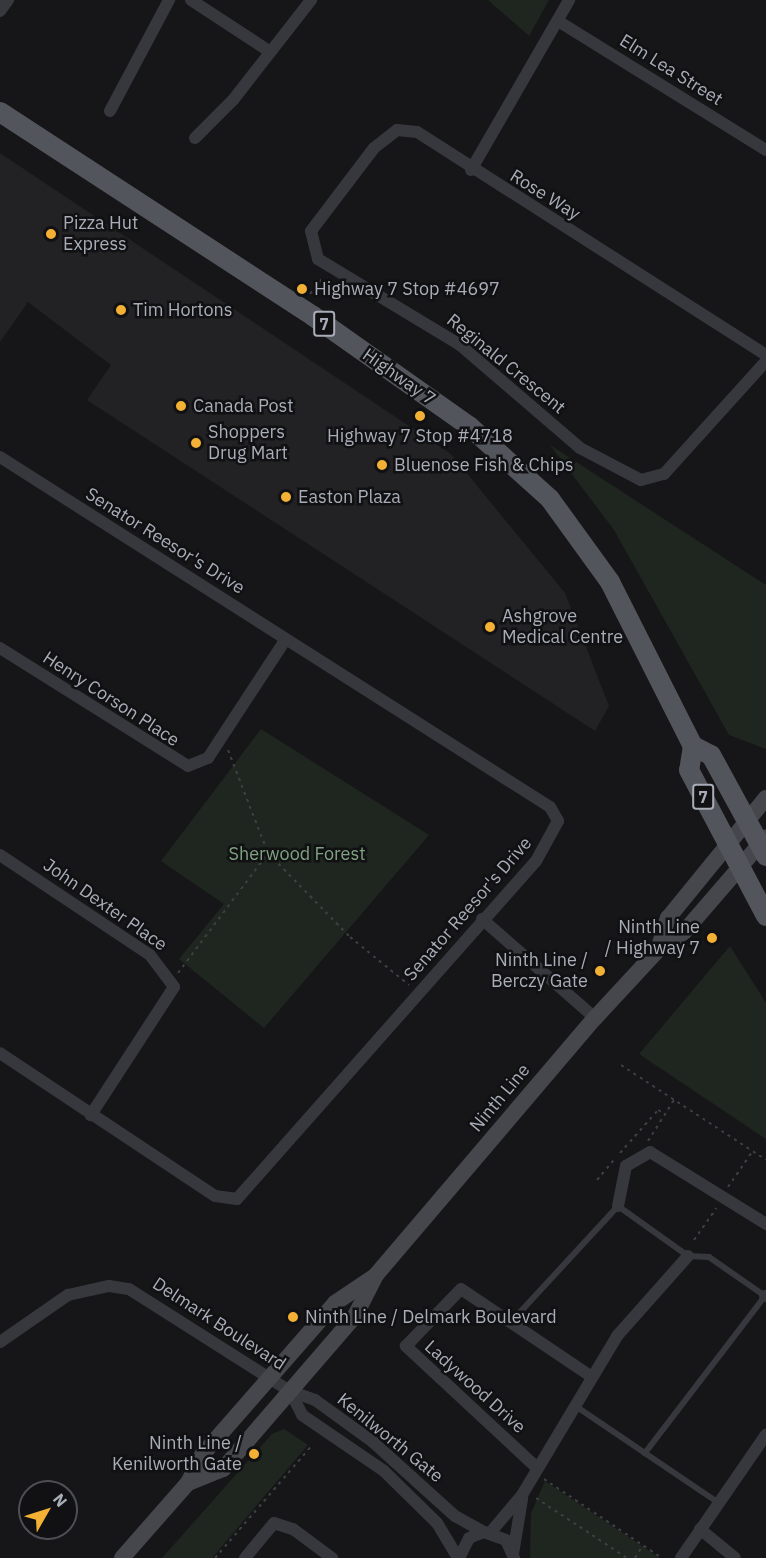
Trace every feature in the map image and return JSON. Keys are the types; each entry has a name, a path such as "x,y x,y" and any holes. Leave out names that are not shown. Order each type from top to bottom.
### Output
{"main road":[{"name":"Highway 7","path":"0,111 333,330 469,426 550,499 610,582 693,746 689,770 766,916"},
{"name":"Highway 7","path":"693,746 711,755 764,846"},
{"name":"Ninth Line","path":"658,950 668,918 766,798"},
{"name":"Ninth Line","path":"188,1483 223,1469 355,1316 376,1275 595,1018 658,950 684,932 764,846"},
{"name":"Ninth Line","path":"122,1558 188,1483 202,1455 335,1303 376,1275"}],"street":[{"path":"0,11 8,0"},
{"path":"110,111 169,0"},
{"path":"191,0 269,51"},
{"path":"195,138 233,100 311,0"},
{"path":"471,170 569,0"},
{"name":"Elm Lea Street","path":"558,21 766,150"},
{"name":"Reginald Crescent","path":"471,170 417,132 397,130 374,148 310,231 318,259 460,345 580,448 640,480 664,474 766,361"},
{"name":"Rose Way","path":"471,170 766,355"},
{"name":"Senator Reesor's Drive","path":"0,457 555,814 554,838 237,1199 215,1197 0,1053"},
{"name":"Henry Corson Place","path":"0,648 180,765 208,758 286,639"},
{"name":"John Dexter Place","path":"0,855 150,955 172,981"},
{"path":"482,919 595,1018"},
{"path":"91,1115 170,1001 172,981"},
{"path":"618,1206 626,1166 651,1152 766,1224"},
{"path":"458,1558 469,1538 487,1532 522,1495 590,1375 688,1256"},
{"name":"Delmark Boulevard","path":"0,1342 68,1295 109,1286 129,1288 290,1391"},
{"name":"Ladywood Drive","path":"536,1467 406,1346 461,1289 590,1375"},
{"name":"Kenilworth Gate","path":"290,1391 315,1400 354,1429 455,1516 506,1540 514,1556"},
{"name":"Kenilworth Gate","path":"290,1391 302,1415 376,1465 437,1523 458,1558"},
{"path":"681,1558 766,1436"},
{"path":"514,1556 522,1495"},
{"path":"245,1558 274,1523 293,1529 332,1558"},
{"path":"700,1529 735,1558"}],"lane":[{"path":"512,1322 618,1206 688,1256 709,1257 766,1296 645,1453"},
{"path":"573,1404 718,1503"}],"path":[{"path":"309,296 330,267"},
{"path":"223,735 268,853 350,937 418,993"},
{"path":"172,981 268,853"},
{"path":"621,1065 766,1160"},
{"path":"647,1143 674,1100"},
{"path":"597,1180 658,1110 665,1114"},
{"path":"629,1143 634,1149"},
{"path":"727,1190 752,1151"},
{"path":"694,1240 719,1203 713,1199"},
{"path":"215,1558 313,1444"},
{"path":"544,1479 663,1558"},
{"path":"536,1498 627,1558"},
{"path":"635,1558 644,1545"}],"shaded area":[{"path":"0,153 451,454 565,593 609,706 595,731 87,400 111,365 28,302 0,342"}],"green space":[{"path":"488,0 549,0 529,36"},
{"path":"550,445 766,585 766,749 729,735 614,530"},
{"name":"Sherwood Forest","path":"261,729 429,835 264,1028 179,959 224,904 161,861"},
{"path":"730,946 766,1003 766,1139 639,1054"},
{"path":"284,1429 308,1445 212,1558 162,1558 272,1434"},
{"path":"545,1481 660,1558 530,1558 531,1513"}],"place":[{"name":"Pizza Hut Express","path":"51,234"},
{"name":"Highway 7 Stop #4697","path":"302,289"},
{"name":"Tim Hortons","path":"121,310"},
{"name":"Canada Post","path":"181,406"},
{"name":"Highway 7 Stop #4718","path":"420,416"},
{"name":"Shoppers Drug Mart","path":"196,443"},
{"name":"Bluenose Fish & Chips","path":"382,465"},
{"name":"Easton Plaza","path":"286,497"},
{"name":"Ashgrove Medical Centre","path":"490,627"},
{"name":"Ninth Line / Highway 7","path":"712,938"},
{"name":"Ninth Line / Berczy Gate","path":"600,971"},
{"name":"Ninth Line / Delmark Boulevard","path":"293,1317"},
{"name":"Ninth Line / Kenilworth Gate","path":"254,1454"}]}
